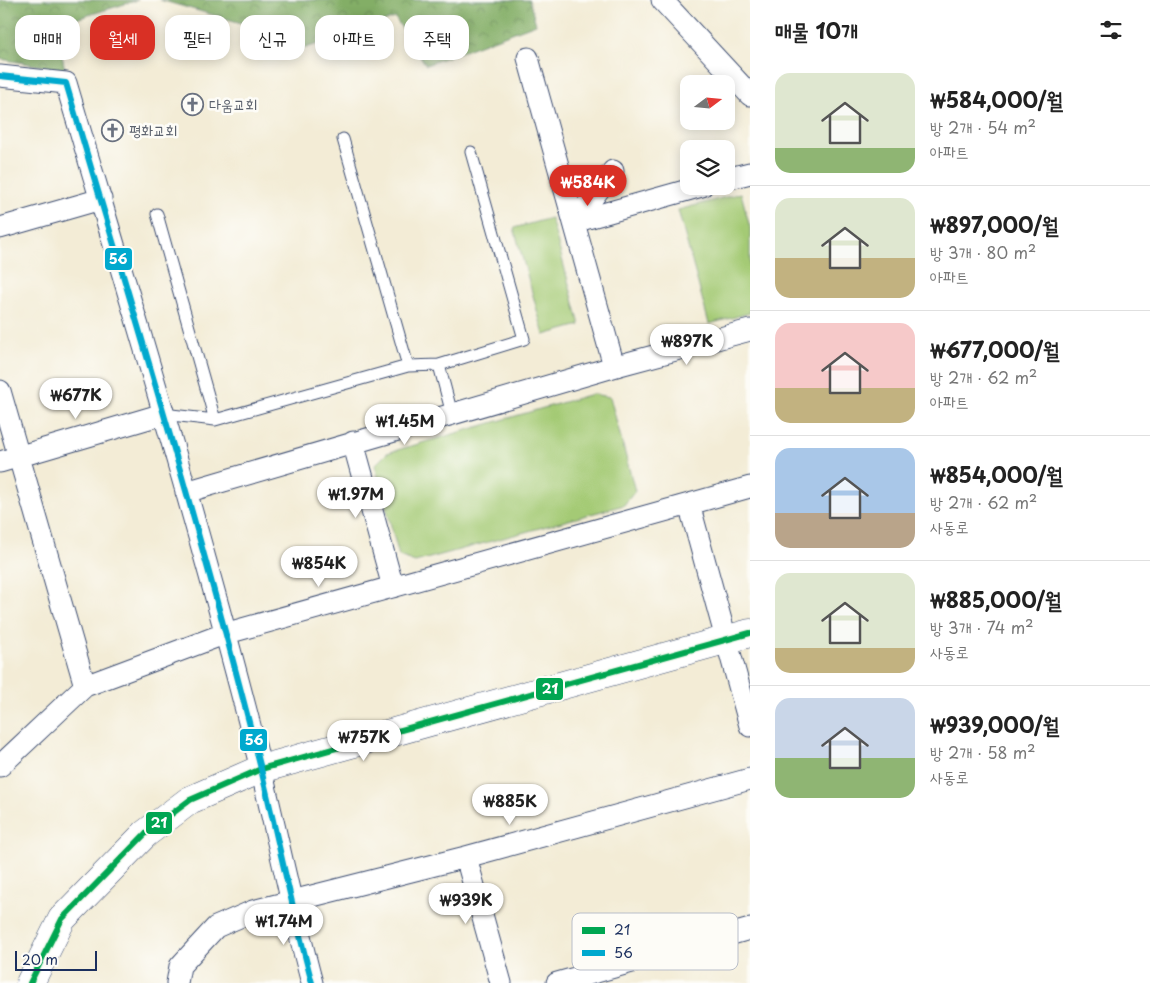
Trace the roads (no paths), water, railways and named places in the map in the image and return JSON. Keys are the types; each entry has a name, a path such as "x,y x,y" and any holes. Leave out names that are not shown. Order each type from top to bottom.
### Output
{"street":[{"path":"662,0 750,95"},
{"path":"528,58 614,366"},
{"path":"0,76 66,83 186,492 261,769 290,900 312,983"},
{"path":"574,222 613,171"},
{"path":"735,177 750,173"},
{"path":"574,222 680,192"},
{"path":"0,228 101,199"},
{"path":"186,492 614,366 750,330"},
{"path":"0,391 9,459 85,686"},
{"path":"9,459 162,414"},
{"path":"354,442 394,587"},
{"path":"0,766 85,686 224,634 750,487"},
{"path":"689,504 738,636 750,726"},
{"path":"30,983 62,919 145,834 190,800 261,769 738,636"},
{"path":"177,983 180,966 216,927 252,911 466,857 750,779"},
{"path":"466,857 502,983"},
{"path":"557,983 603,970"}],"lane":[{"path":"343,139 408,366"},
{"path":"162,414 216,420 408,366 439,365 524,339 471,152"},
{"path":"157,214 216,420"},
{"path":"439,365 452,414"}],"place":[{"name":"다움교회","path":"193,105"},
{"name":"평화교회","path":"113,131"}]}
